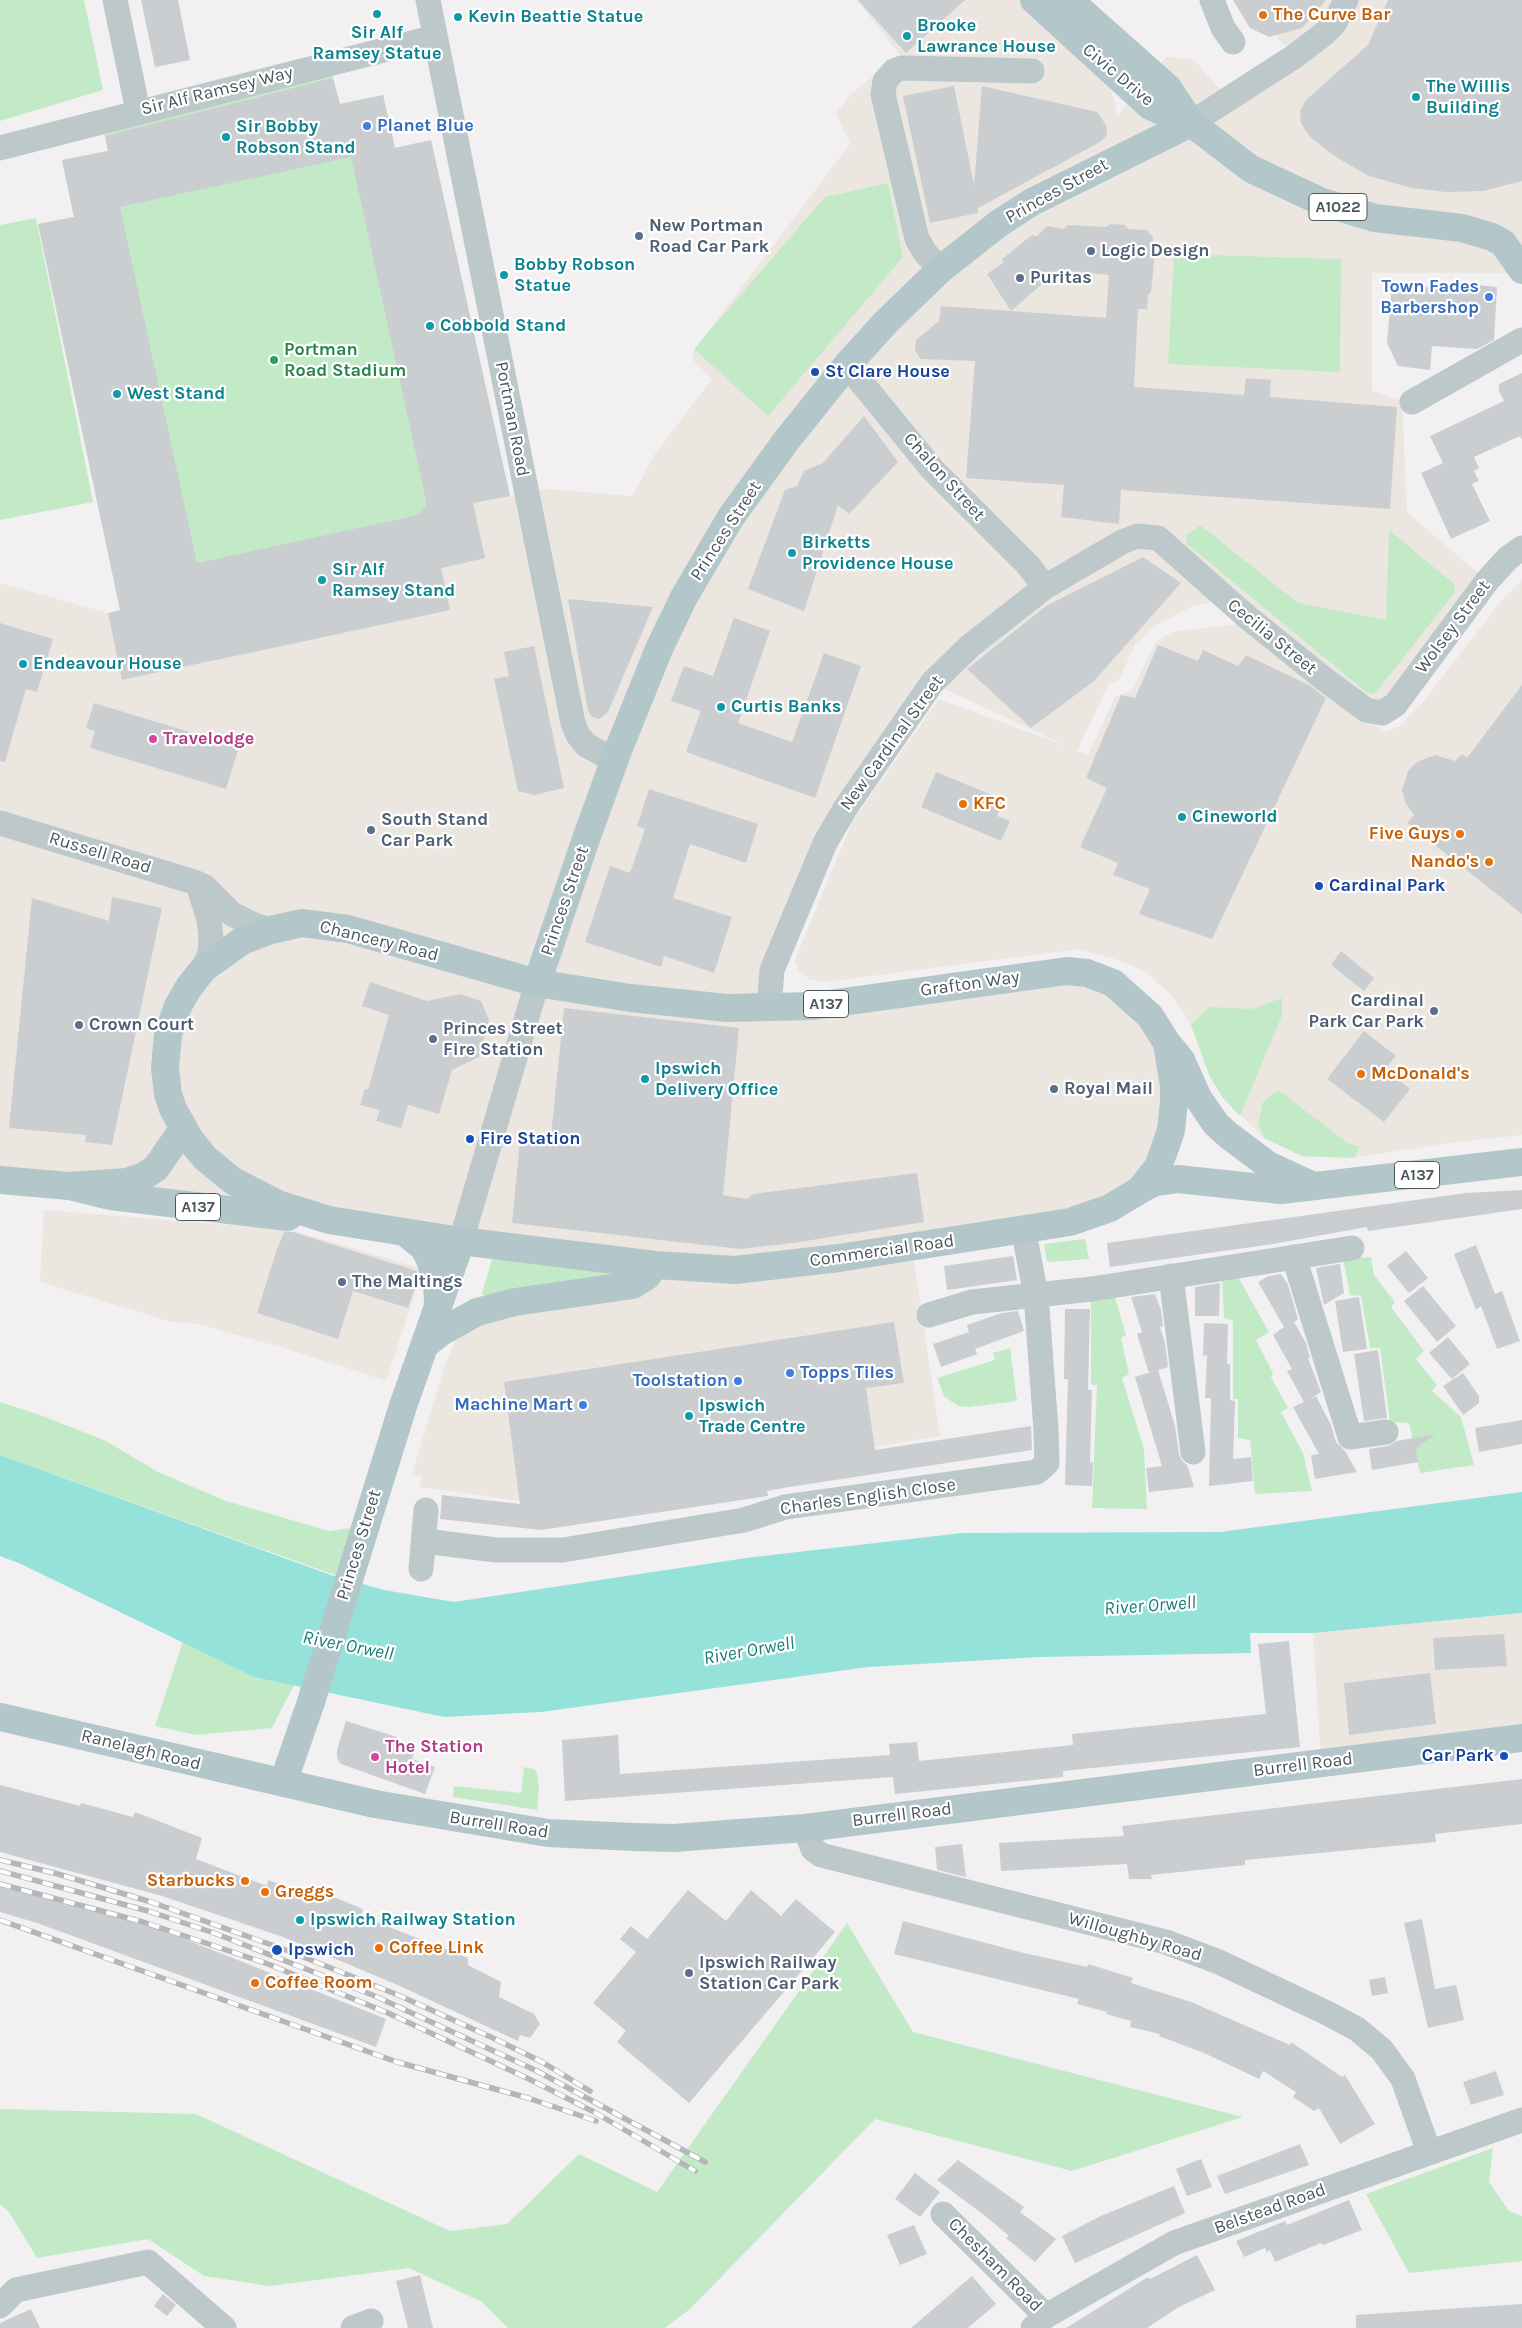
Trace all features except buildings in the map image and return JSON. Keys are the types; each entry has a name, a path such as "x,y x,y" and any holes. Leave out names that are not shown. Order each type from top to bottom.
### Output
{"main road":[{"name":"Civic Drive","path":"1034,0 1150,106 1192,123"},
{"name":"Civic Drive","path":"1069,0 1168,88 1192,123"},
{"name":"Princes Street","path":"537,983 614,761 660,649 688,589 731,517 786,441 847,365 886,322 941,269 998,224 1032,202 1192,123"},
{"name":"A1022","path":"1192,123 1251,168 1322,202 1374,218 1462,228 1492,237 1503,243 1522,270"},
{"path":"558,921 562,957 568,972 584,991"},
{"name":"Chancery Road","path":"461,1241 329,1220 278,1204 233,1181 206,1158 183,1129 168,1094 166,1068 168,1034 178,1006 189,987 204,968 242,941 271,930 302,924 348,929 537,983"},
{"name":"Grafton Way","path":"537,983 679,1004 768,1008 814,1006 1067,971 1087,973 1113,982 1150,1016 1167,1043 1181,1060 1198,1098 1216,1124 1239,1146 1268,1165 1311,1185"},
{"name":"Commercial Road","path":"461,1241 655,1265 705,1269 765,1267 1070,1222 1110,1208 1140,1190 1158,1167 1171,1130 1174,1086 1167,1043"},
{"name":"A137","path":"69,1186 127,1182 144,1176 156,1168 183,1129"},
{"name":"Grafton Way","path":"1140,1190 1155,1182 1178,1179 1280,1190 1522,1162"},
{"name":"A137","path":"0,1180 69,1186 110,1196 329,1220"},
{"name":"Princes Street","path":"406,1233 423,1246 434,1268 437,1282 438,1309"},
{"name":"Princes Street","path":"283,1782 311,1702 392,1442 461,1241"},
{"path":"426,1344 441,1332 477,1312 515,1302 633,1285 647,1276 655,1265"},
{"name":"Ranelagh Road","path":"0,1717 283,1782"},
{"name":"Burrell Road","path":"283,1782 428,1814 563,1834 674,1838 806,1828 1522,1738"}],"street":[{"path":"115,0 138,111"},
{"name":"Portman Road","path":"428,0 573,723 578,735 586,745 614,761"},
{"path":"1212,0 1223,28 1233,42"},
{"name":"Princes Street","path":"1192,123 1295,56 1325,33 1334,24 1346,0"},
{"name":"Sir Alf Ramsey Way","path":"0,148 435,36"},
{"path":"941,269 926,254 917,238 883,94 885,81 894,71 902,68 1032,70"},
{"path":"1412,402 1522,340"},
{"name":"Chalon Street","path":"847,365 933,470 1028,565 1045,587"},
{"name":"New Cardinal Street","path":"768,1008 772,970 825,843 846,806 932,683 970,646 1045,587 1122,542 1137,536 1158,538 1166,543"},
{"name":"Cecilia Street","path":"1166,543 1226,600 1366,710 1376,713 1388,711"},
{"name":"Wolsey Street","path":"1388,711 1487,581 1508,558 1522,548"},
{"name":"Russell Road","path":"0,823 186,879 205,888 232,914 254,925 271,930"},
{"path":"198,885 209,919 211,938 210,954 204,968"},
{"name":"Princes Street","path":"461,1241 537,983"},
{"name":"Charles English Close","path":"424,1541 496,1550 564,1550 744,1520 790,1506 1037,1472 1047,1463 1036,1295 1023,1228"},
{"path":"929,1315 965,1303 1171,1276 1352,1248"},
{"path":"1294,1257 1350,1437 1386,1432"},
{"path":"1171,1276 1193,1452"},
{"path":"421,1569 426,1510"},
{"name":"Willoughby Road","path":"806,1828 813,1849 820,1855 1166,1942 1220,1962 1357,2029 1382,2050 1403,2079 1429,2152"},
{"name":"Belstead Road","path":"1040,2322 1174,2243 1522,2120"},
{"name":"Chesham Road","path":"943,2214 1040,2322"},
{"path":"0,2306 16,2290 148,2262 224,2328"}],"shaded area":[{"path":"857,0 1034,0 1103,63 1118,115 1166,57 1194,60 1235,107 1287,46 1278,39 1265,0 1522,0 1522,273 1372,273 1372,391 1402,401 1407,512 1487,581 1388,711 1227,600 1194,605 1155,626 1135,644 1119,680 1109,683 1077,751 1088,755 1115,697 1133,690 1155,643 1172,632 1239,624 1384,732 1400,726 1423,702 1501,601 1522,580 1522,1135 1441,1144 1354,1158 1302,1156 1264,1138 1223,1098 1210,1077 1191,1025 1173,997 1145,971 1112,958 1079,949 825,982 809,979 799,972 795,960 852,822 939,699 1066,746 932,683 846,807 769,1008 1067,971 1150,1016 1174,1102 1127,1198 912,1247 940,1436 549,1500 514,1500 419,1487 422,1476 412,1474 445,1365 465,1317 647,1276 0,1180 0,583 108,613 123,680 450,610 441,568 473,503 546,489 632,496 655,454 712,379 694,361 692,353 850,144 836,113 851,94 900,55"},
{"path":"44,1210 291,1230 423,1269 386,1381 288,1349 198,1324 172,1322 40,1282"},
{"path":"1522,1613 1522,1738 1321,1763 1313,1633"}],"green space":[{"path":"0,0 84,0 103,90 0,121"},
{"name":"Portman Road Stadium","path":"332,74 340,104 383,95 395,148 431,140 510,496 473,503 485,558 441,568 450,610 217,660 197,563 38,224 74,217 62,160 108,151 102,124"},
{"path":"888,183 903,257 768,416 694,349 825,197"},
{"path":"36,218 93,502 0,520 0,225"},
{"path":"1174,254 1341,259 1340,372 1168,364"},
{"path":"1200,525 1298,603 1386,620 1389,530 1454,584 1455,592 1373,694 1366,692 1187,544 1186,536"},
{"path":"1282,998 1282,1015 1240,1116 1223,1098 1210,1077 1191,1025 1209,1007 1251,1009"},
{"path":"1278,1090 1349,1144 1360,1147 1354,1158 1302,1156 1264,1138 1258,1123 1263,1102"},
{"path":"1085,1239 1089,1259 1047,1262 1044,1244"},
{"path":"493,1256 622,1274 487,1301 482,1293"},
{"path":"1371,1257 1374,1275 1395,1302 1391,1307 1424,1351 1416,1359 1437,1385 1432,1391 1461,1417 1474,1465 1420,1473 1409,1423 1390,1422 1380,1348 1370,1348 1361,1296 1350,1295 1343,1259"},
{"path":"1237,1275 1269,1332 1256,1340 1273,1373 1271,1377 1288,1408 1281,1412 1303,1453 1312,1491 1255,1494 1250,1440 1238,1438 1238,1399 1233,1399 1233,1321 1224,1318 1222,1277"},
{"path":"1115,1297 1126,1335 1121,1338 1129,1374 1122,1378 1144,1449 1147,1509 1092,1508 1097,1386 1091,1384 1091,1299"},
{"path":"1010,1348 1017,1401 969,1407 958,1406 944,1396 937,1378 995,1360 993,1353"},
{"path":"0,1402 40,1415 106,1441 158,1472 226,1501 329,1531 365,1526 357,1583 0,1455"},
{"path":"183,1641 254,1677 294,1685 272,1728 196,1735 155,1726"},
{"path":"524,1767 534,1769 537,1773 539,1787 537,1810 453,1797 454,1786 521,1793"},
{"path":"847,1923 913,2032 1243,2117 1072,2171 875,2119 690,2309 665,2328 508,2328 482,2302 409,2268 270,2286 204,2276 148,2239 37,2258 9,2212 0,2204 0,2109 196,2114 450,2231 507,2224 579,2154 657,2192"},
{"path":"1493,2148 1489,2182 1509,2211 1522,2216 1522,2261 1409,2273 1366,2194"}],"water":[{"name":"River Orwell","path":"0,1455 331,1575 384,1590 454,1602 746,1558 962,1533 1220,1532 1522,1492 1522,1613 1313,1633 1250,1633 1251,1653 1040,1657 868,1667 541,1712 444,1717 254,1677 21,1564 0,1556"}],"railway":[{"path":"0,1860 58,1874 151,1902 286,1950 398,1995 493,2038 542,2062 590,2091"},
{"path":"0,1871 148,1911 214,1933 375,1996 537,2071 705,2162"},
{"path":"0,1884 143,1922 268,1964 388,2013 531,2080 594,2112 695,2171"},
{"path":"0,1920 397,2062 528,2098 596,2121"}],"place":[{"name":"Sir Alf Ramsey Statue","path":"377,14"},
{"name":"The Curve Bar","path":"1263,15"},
{"name":"Kevin Beattie Statue","path":"458,17"},
{"name":"Brooke Lawrance House","path":"907,36"},
{"name":"The Willis Building","path":"1416,97"},
{"name":"Planet Blue","path":"367,126"},
{"name":"Sir Bobby Robson Stand","path":"226,137"},
{"name":"New Portman Road Car Park","path":"639,236"},
{"name":"Logic Design","path":"1091,251"},
{"name":"Bobby Robson Statue","path":"504,275"},
{"name":"Puritas","path":"1020,278"},
{"name":"Town Fades Barbershop","path":"1489,297"},
{"name":"Cobbold Stand","path":"430,326"},
{"name":"Portman Road Stadium","path":"274,360"},
{"name":"St Clare House","path":"815,372"},
{"name":"West Stand","path":"117,394"},
{"name":"Birketts Providence House","path":"792,553"},
{"name":"Sir Alf Ramsey Stand","path":"322,580"},
{"name":"Endeavour House","path":"23,664"},
{"name":"Curtis Banks","path":"721,707"},
{"name":"Travelodge","path":"153,739"},
{"name":"KFC","path":"963,804"},
{"name":"Cineworld","path":"1182,817"},
{"name":"South Stand Car Park","path":"371,830"},
{"name":"Five Guys","path":"1460,834"},
{"name":"Nando's","path":"1489,862"},
{"name":"Cardinal Park","path":"1319,886"},
{"name":"Cardinal Park Car Park","path":"1434,1011"},
{"name":"Crown Court","path":"79,1025"},
{"name":"Princes Street Fire Station","path":"433,1039"},
{"name":"McDonald's","path":"1361,1074"},
{"name":"Ipswich Delivery Office","path":"645,1079"},
{"name":"Royal Mail","path":"1054,1089"},
{"name":"Fire Station","path":"470,1139"},
{"name":"The Maltings","path":"342,1282"},
{"name":"Topps Tiles","path":"790,1373"},
{"name":"Toolstation","path":"738,1381"},
{"name":"Machine Mart","path":"583,1405"},
{"name":"Ipswich Trade Centre","path":"689,1416"},
{"name":"Car Park","path":"1504,1756"},
{"name":"The Station Hotel","path":"375,1757"},
{"name":"Starbucks","path":"245,1881"},
{"name":"Greggs","path":"265,1892"},
{"name":"Ipswich Railway Station","path":"300,1920"},
{"name":"Coffee Link","path":"379,1948"},
{"name":"Ipswich","path":"277,1950"},
{"name":"Ipswich Railway Station Car Park","path":"689,1973"},
{"name":"Coffee Room","path":"255,1983"}]}
